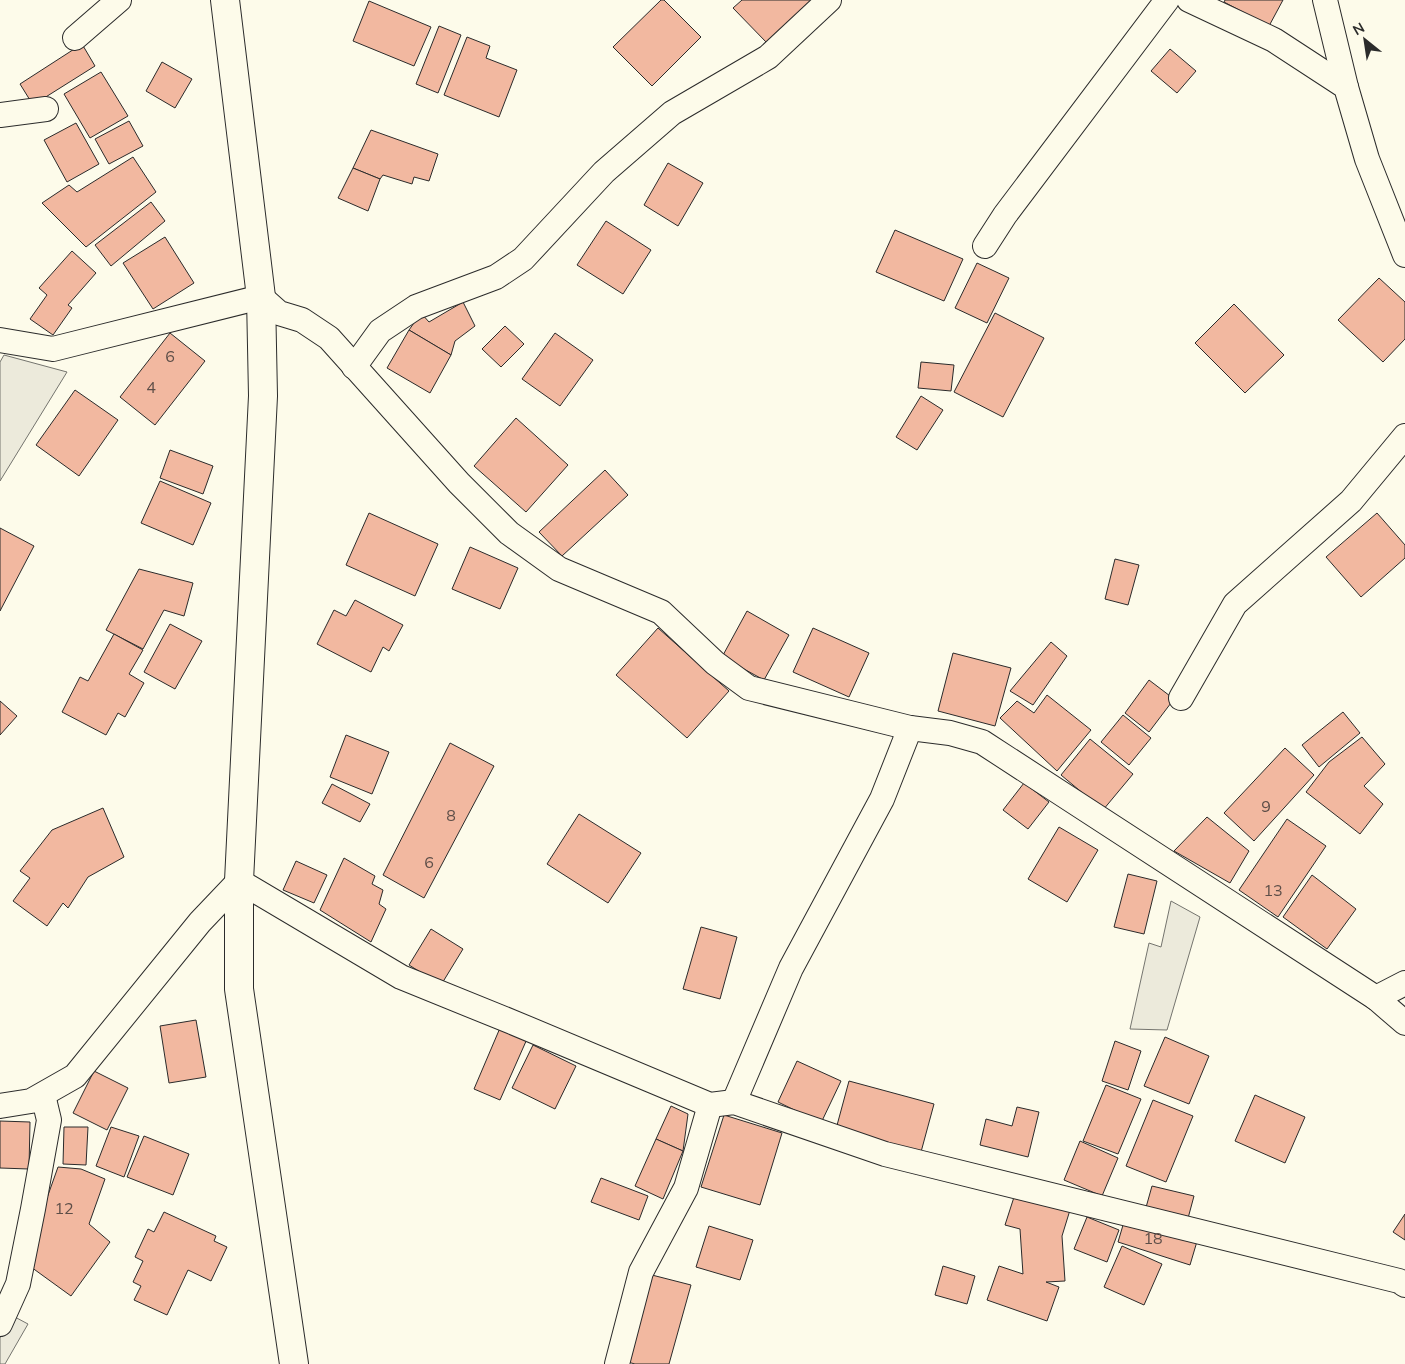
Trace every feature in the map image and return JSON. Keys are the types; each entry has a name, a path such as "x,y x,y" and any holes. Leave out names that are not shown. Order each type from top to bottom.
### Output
{"street":[{"path":"75,38 118,0"},
{"path":"226,0 261,298 263,396 239,881 238,989 294,1364"},
{"path":"354,367 380,332 416,307 496,277 523,259 604,172 672,113 768,58 829,0"},
{"path":"985,246 1006,215 1167,0"},
{"path":"1189,0 1274,40 1346,87"},
{"path":"1325,0 1366,159 1405,255"},
{"path":"0,115 46,109"},
{"path":"0,340 53,350 261,298"},
{"path":"261,298 279,313 302,320 329,338 459,483 509,533 558,569 661,612 716,663 749,688 910,728 950,733 982,742 1376,998 1405,1023"},
{"path":"1181,698 1236,604 1351,501 1405,436"},
{"path":"734,1102 791,968 882,799 910,728"},
{"path":"0,1106 31,1101 75,1076 200,922 239,881"},
{"path":"239,881 401,978 710,1105 734,1102 885,1154 1181,1226 1399,1281 1405,1285"},
{"path":"1376,998 1405,984"},
{"path":"0,1324 18,1284 33,1209 48,1120 42,1095"},
{"path":"617,1364 641,1272 686,1188 710,1105"}],"shaded area":[{"path":"4,355 67,372 0,481 0,362"},
{"path":"1171,901 1200,917 1167,1030 1130,1029 1149,943 1161,947"},
{"path":"13,1316 28,1324 5,1364 0,1364 0,1338"}],"building":[{"path":"661,0 664,0 701,37 652,86 613,47"},
{"path":"742,0 811,0 767,43 733,8"},
{"path":"1225,0 1283,0 1269,26 1224,2"},
{"path":"369,1 431,27 414,66 353,41"},
{"path":"439,26 461,35 438,93 416,84"},
{"path":"467,37 490,46 486,58 517,70 499,117 444,95"},
{"path":"82,44 95,66 33,105 20,84"},
{"path":"1170,49 1196,71 1177,93 1151,71"},
{"path":"162,62 192,79 175,108 146,91"},
{"path":"101,72 128,116 90,138 64,94"},
{"path":"129,121 143,146 109,164 95,139"},
{"path":"76,123 99,164 67,182 44,140"},
{"path":"371,130 438,154 429,181 414,177 412,184 383,175 380,179 353,168"},
{"path":"133,157 156,192 86,247 42,203 69,185 77,192"},
{"path":"668,163 703,183 678,226 644,205"},
{"path":"353,168 380,179 368,211 338,198"},
{"path":"151,202 165,221 111,266 95,245"},
{"path":"606,221 651,250 623,294 577,265"},
{"path":"895,230 963,259 944,301 876,272"},
{"path":"165,237 194,283 153,309 123,263"},
{"path":"72,251 96,273 68,305 72,308 53,335 30,319 47,295 39,288"},
{"path":"977,263 1009,278 987,323 955,308"},
{"path":"1379,278 1405,302 1405,339 1383,362 1338,320"},
{"path":"463,302 475,326 455,341 451,355 409,330 421,313 429,322"},
{"path":"1234,304 1284,355 1245,393 1195,343"},
{"path":"995,313 1044,338 1003,417 954,392"},
{"path":"505,326 524,344 501,367 482,349"},
{"path":"409,330 451,355 430,393 387,368"},
{"path":"170,333 205,361 155,425 120,397"},
{"path":"555,333 593,360 560,406 522,379"},
{"path":"921,362 954,365 951,391 918,388"},
{"path":"75,390 118,420 79,476 36,445"},
{"path":"921,396 943,410 917,450 896,437"},
{"path":"516,418 568,465 526,512 474,466"},
{"path":"170,450 213,466 203,494 160,478"},
{"path":"605,470 628,495 562,556 539,532"},
{"path":"160,481 211,503 193,545 141,523"},
{"path":"369,513 438,544 415,596 346,565"},
{"path":"1377,513 1405,545 1405,558 1361,597 1326,557"},
{"path":"0,528 34,546 0,611"},
{"path":"470,547 518,568 500,609 452,589"},
{"path":"1115,559 1139,565 1128,605 1105,599"},
{"path":"139,569 193,583 184,616 164,610 143,649 106,630"},
{"path":"355,600 403,625 389,651 383,647 371,672 317,644 334,610 346,616"},
{"path":"747,611 789,635 764,680 722,657"},
{"path":"170,624 202,641 175,689 144,672"},
{"path":"658,628 729,691 687,738 616,675"},
{"path":"813,628 869,653 849,697 793,672"},
{"path":"114,634 143,650 129,674 144,683 125,717 118,713 106,735 62,712 80,677 88,681"},
{"path":"1051,642 1067,656 1033,705 1010,691"},
{"path":"953,653 1011,668 995,726 938,711"},
{"path":"1149,680 1174,699 1149,732 1125,713"},
{"path":"1047,695 1091,730 1057,771 1000,718 1017,701 1034,713"},
{"path":"0,701 17,716 0,735"},
{"path":"1343,712 1360,733 1319,767 1302,745"},
{"path":"1123,715 1151,738 1129,765 1101,742"},
{"path":"346,735 389,752 372,794 330,777"},
{"path":"1362,737 1385,764 1364,786 1383,804 1360,834 1306,792 1329,762"},
{"path":"1090,739 1133,774 1103,810 1061,775"},
{"path":"450,743 494,766 424,898 383,875"},
{"path":"1285,748 1314,775 1254,841 1224,813"},
{"path":"1024,783 1049,802 1028,829 1003,810"},
{"path":"332,784 370,804 360,822 322,803"},
{"path":"103,808 124,857 88,877 68,908 63,903 47,926 13,901 30,878 20,871 52,830"},
{"path":"579,814 641,853 608,903 547,864"},
{"path":"1207,817 1249,851 1230,883 1174,851"},
{"path":"1287,819 1326,846 1278,917 1239,890"},
{"path":"1059,827 1098,850 1067,902 1028,879"},
{"path":"344,858 375,876 372,884 383,890 379,904 386,909 371,942 320,910"},
{"path":"296,861 327,875 314,903 283,890"},
{"path":"1128,874 1157,881 1144,934 1114,927"},
{"path":"1312,875 1356,909 1327,949 1283,917"},
{"path":"701,927 737,937 720,999 683,989"},
{"path":"431,929 463,949 441,985 409,965"},
{"path":"196,1020 206,1077 169,1083 160,1026"},
{"path":"500,1028 527,1039 500,1100 474,1089"},
{"path":"1165,1037 1209,1056 1189,1104 1144,1086"},
{"path":"1115,1041 1141,1051 1128,1090 1102,1081"},
{"path":"533,1045 576,1066 555,1109 512,1088"},
{"path":"797,1061 841,1081 821,1123 778,1102"},
{"path":"94,1071 128,1088 107,1130 73,1113"},
{"path":"849,1081 934,1104 921,1152 836,1129"},
{"path":"1106,1085 1141,1099 1118,1154 1083,1141"},
{"path":"1255,1095 1305,1117 1285,1163 1235,1141"},
{"path":"1153,1100 1193,1116 1166,1182 1126,1166"},
{"path":"671,1106 688,1114 683,1151 656,1139"},
{"path":"1017,1107 1039,1112 1028,1157 980,1145 986,1119 1012,1126"},
{"path":"724,1115 782,1133 760,1205 701,1187"},
{"path":"0,1121 30,1122 29,1169 0,1168"},
{"path":"64,1127 88,1127 86,1165 63,1164"},
{"path":"111,1127 139,1136 124,1177 96,1166"},
{"path":"144,1136 189,1154 173,1195 127,1177"},
{"path":"656,1139 683,1151 663,1199 635,1186"},
{"path":"1080,1141 1118,1158 1102,1196 1064,1180"},
{"path":"58,1167 81,1169 105,1179 89,1224 110,1242 71,1296 31,1267 42,1212"},
{"path":"601,1178 648,1196 639,1220 591,1202"},
{"path":"1152,1186 1194,1196 1187,1222 1145,1211"},
{"path":"1015,1194 1070,1210 1062,1236 1065,1281 1046,1282 1059,1287 1047,1321 987,1300 999,1266 1023,1274 1020,1229 1005,1225"},
{"path":"164,1212 216,1236 214,1241 227,1247 211,1281 188,1270 167,1315 134,1300 141,1286 133,1282 143,1261 135,1257 148,1229 154,1232"},
{"path":"1405,1214 1405,1240 1393,1232"},
{"path":"1126,1215 1198,1238 1190,1265 1118,1242"},
{"path":"1087,1217 1119,1230 1107,1262 1074,1249"},
{"path":"709,1226 753,1240 740,1280 696,1267"},
{"path":"1122,1246 1162,1264 1144,1305 1104,1287"},
{"path":"943,1266 975,1276 967,1304 935,1295"},
{"path":"648,1274 691,1285 669,1364 635,1364 624,1361"}]}
